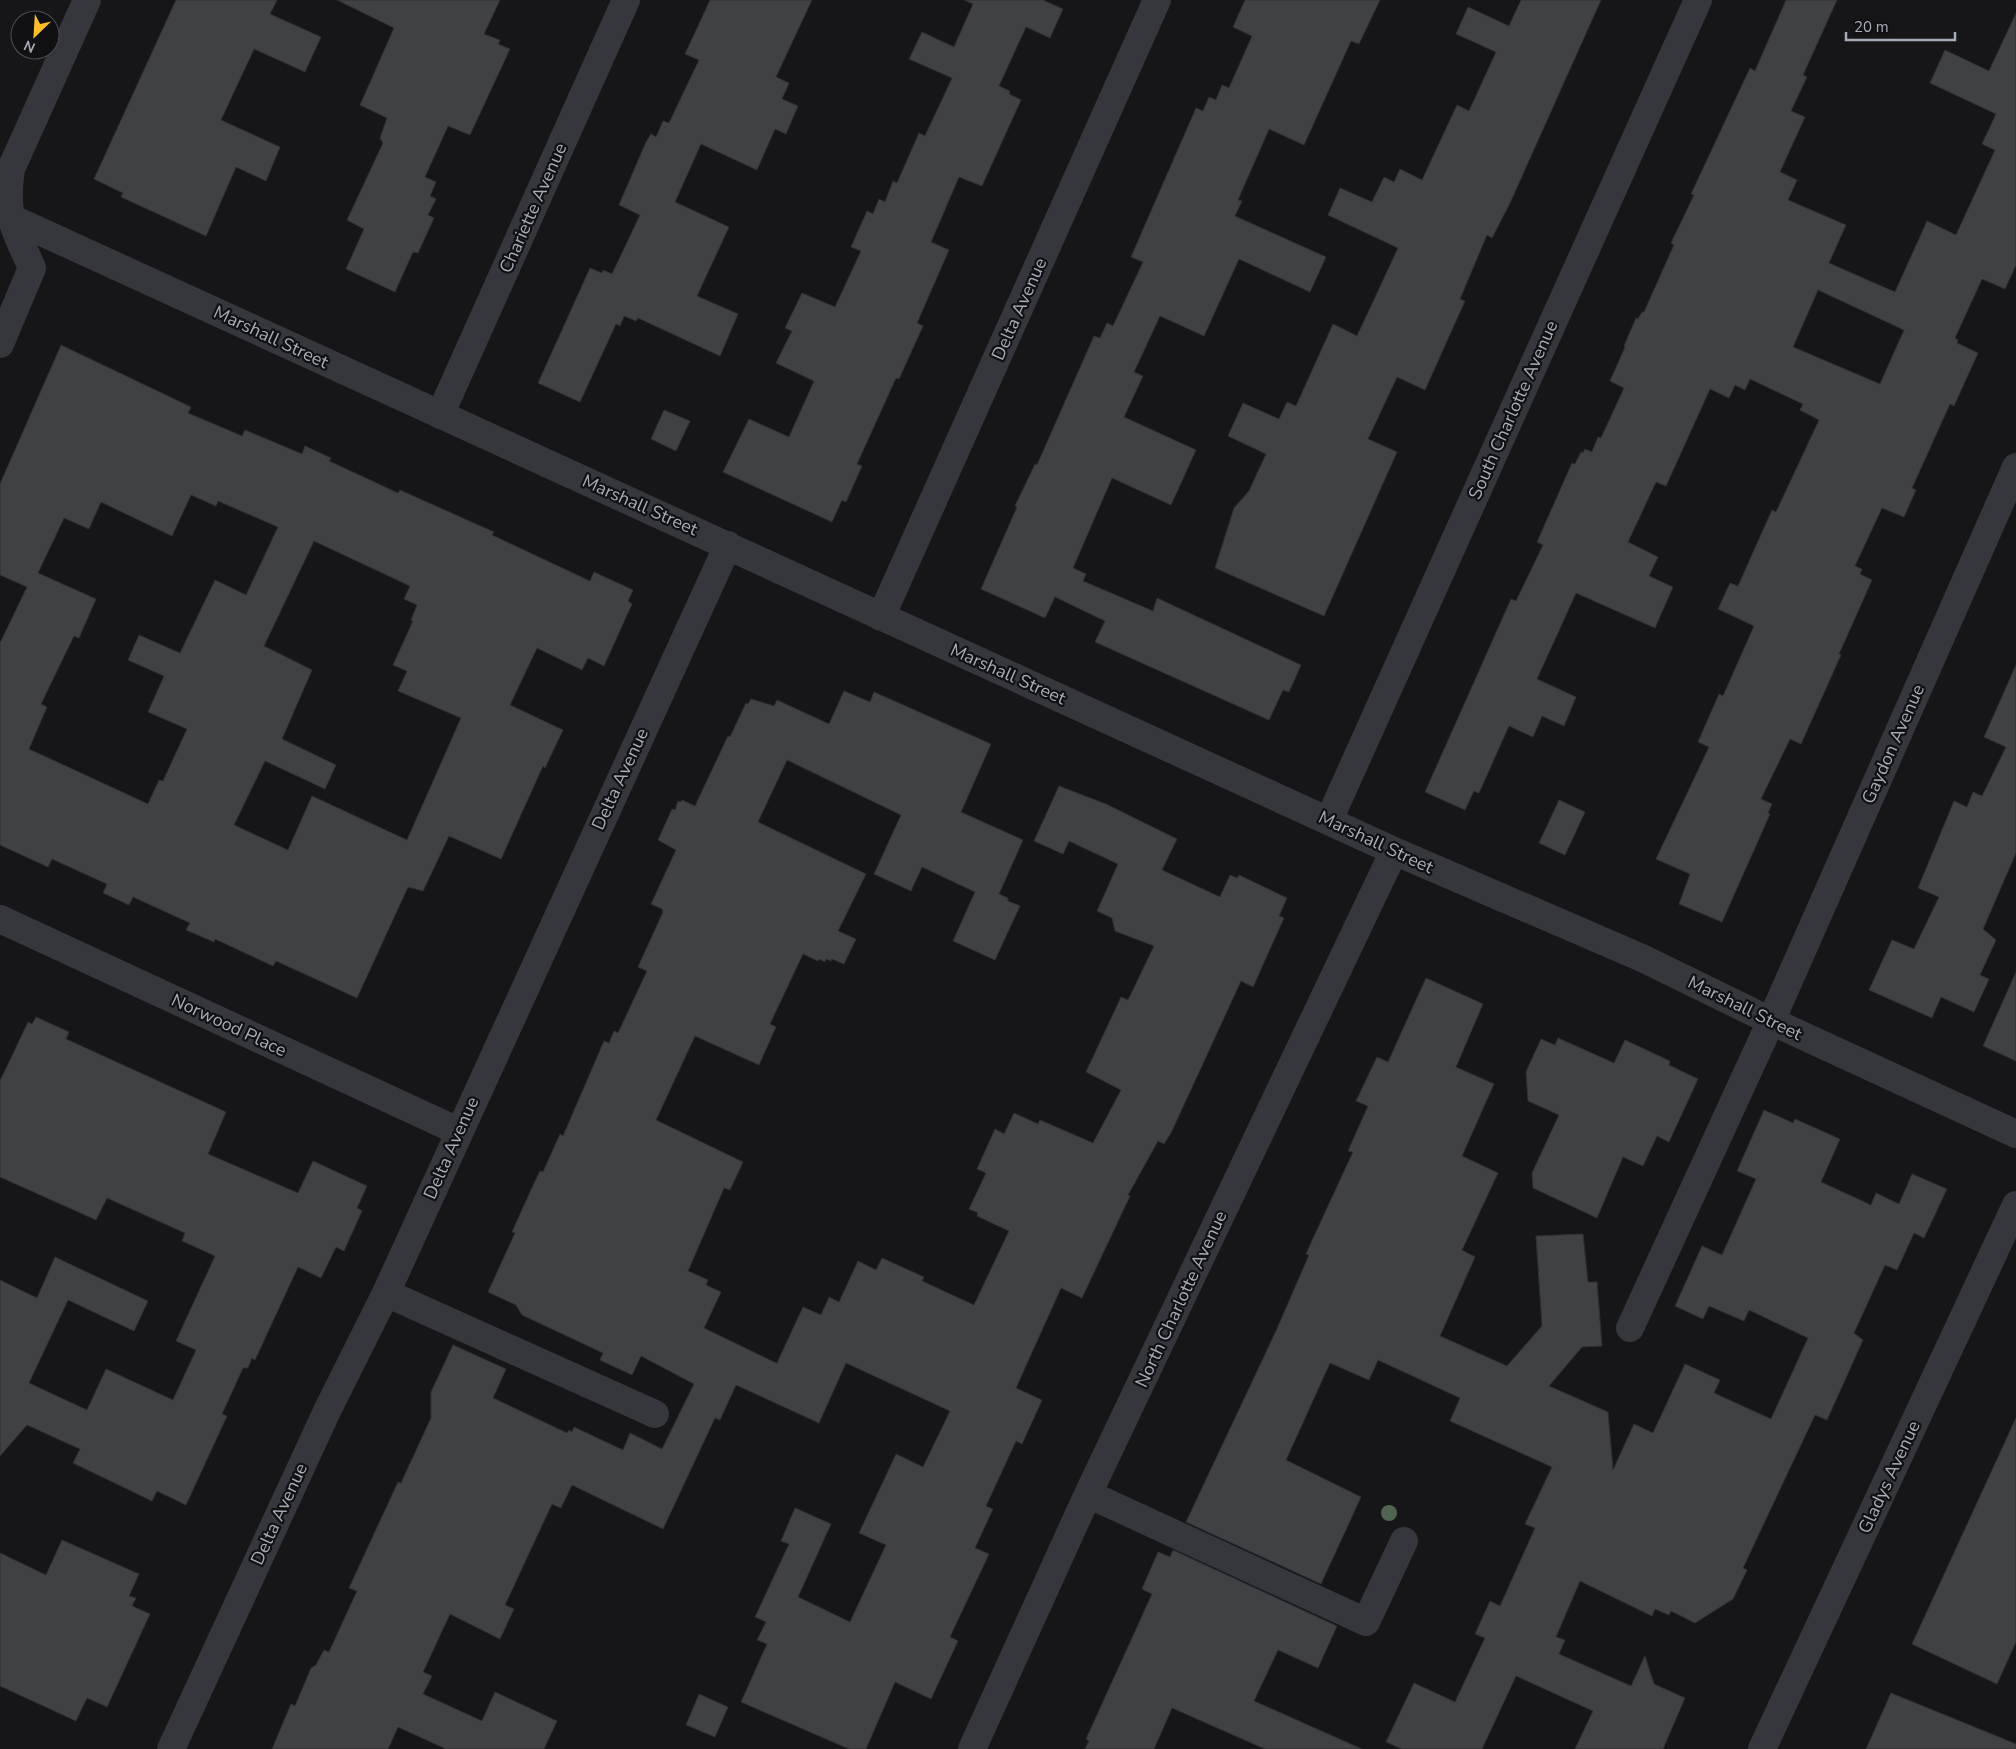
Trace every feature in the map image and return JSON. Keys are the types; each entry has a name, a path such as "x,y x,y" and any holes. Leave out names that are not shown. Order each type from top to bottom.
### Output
{"street":[{"path":"0,344 32,268 5,215 11,169 88,0"},
{"name":"Chariette Avenue","path":"440,415 626,0"},
{"name":"Delta Avenue","path":"881,617 1157,0"},
{"name":"South Charlotte Avenue","path":"1329,820 1698,0"},
{"name":"Marshall Street","path":"5,215 1394,851 1642,958 1770,1021 2016,1134"},
{"name":"Gaydon Avenue","path":"1630,1328 1770,1021 2016,467"},
{"name":"Delta Avenue","path":"171,1749 327,1411 386,1293 458,1131 728,545"},
{"name":"North Charlotte Avenue","path":"972,1749 1088,1494 1394,851"},
{"name":"Norwood Place","path":"0,919 458,1131"},
{"name":"Gladys Avenue","path":"1762,1749 2016,1205"},
{"path":"386,1293 655,1414"},
{"path":"1088,1494 1366,1622 1404,1541"}],"building":[{"path":"176,0 277,0 270,14 321,37 305,72 254,49 221,120 280,147 266,181 236,167 206,236 121,197 123,193 94,179"},
{"path":"337,0 500,0 484,34 500,40 498,44 510,49 470,135 448,126 425,177 436,182 430,196 436,199 428,215 434,218 418,253 413,252 395,292 346,269 364,229 347,220 383,143 380,138 387,118 360,105 394,28"},
{"path":"710,0 812,0 776,77 789,83 782,99 798,106 786,134 775,129 757,170 701,144 675,202 729,227 697,296 738,314 720,356 638,318 636,321 624,316 620,326 616,324 580,402 538,383 590,268 602,273 603,270 612,274 640,215 619,205 646,142 651,134 656,137 663,121 669,123 699,60 685,54"},
{"path":"964,0 1043,0 1063,9 1050,38 1026,27 999,86 1010,91 1009,94 1021,100 982,186 959,177 931,242 949,250 917,323 923,326 899,379 896,378 857,464 862,466 846,502 842,500 832,522 723,472 749,419 789,437 814,381 776,363 792,331 785,328 802,293 835,307 861,251 851,247 867,211 873,214 879,199 885,202 893,181 897,183 919,133 925,136 952,78 909,59 922,32 954,47 973,4"},
{"path":"1245,0 1380,0 1359,44 1351,41 1304,145 1269,129 1238,200 1242,201 1235,216 1326,257 1310,292 1239,259 1204,336 1160,316 1134,372 1143,376 1124,417 1196,450 1171,505 1112,478 1073,568 1086,574 1083,581 1153,611 1157,598 1301,665 1289,692 1283,690 1269,720 1095,642 1105,621 1055,597 1045,618 981,589 1017,507 1015,506 1035,464 1037,465 1094,336 1100,338 1107,323 1113,326 1143,262 1131,257 1196,108 1203,111 1209,97 1216,100 1222,85 1229,88 1252,36 1233,27"},
{"path":"1521,0 1601,0 1510,203 1492,238 1487,235 1460,299 1465,301 1425,390 1397,377 1368,439 1397,452 1324,616 1215,568 1234,508 1249,491 1266,454 1228,436 1243,403 1279,419 1287,402 1296,406 1333,324 1357,336 1398,248 1328,215 1340,188 1372,202 1384,177 1394,182 1400,169 1422,180 1457,105 1469,111 1496,52 1456,34 1468,7 1509,26"},
{"path":"1786,0 1837,0 1803,75 1807,77 1791,111 1805,117 1780,172 1797,180 1788,200 1846,225 1829,263 1895,292 1927,221 1956,235 1995,150 1982,144 1996,114 1930,83 1945,50 1989,71 2016,13 2016,265 2005,289 1982,279 1955,338 1958,340 1957,343 1978,353 1954,406 1950,404 1912,488 1916,490 1904,517 1882,508 1855,566 1862,569 1860,574 1872,580 1801,744 1790,739 1761,799 1772,804 1768,813 1770,814 1722,922 1679,904 1690,874 1656,859 1709,747 1698,742 1719,694 1723,696 1754,626 1718,609 1730,583 1738,586 1772,510 1776,512 1819,420 1800,410 1803,404 1750,379 1745,390 1735,385 1729,398 1710,389 1666,486 1656,482 1628,542 1658,557 1649,576 1673,587 1655,628 1576,593 1537,679 1576,697 1564,726 1542,716 1533,737 1509,726 1479,793 1474,791 1465,810 1425,792 1511,599 1516,601 1543,545 1537,542 1572,463 1575,464 1581,452 1583,453 1585,449 1592,452 1598,437 1601,438 1624,388 1610,381 1624,346 1636,318 1638,319 1642,312 1644,312 1674,245 1671,243 1694,195 1691,194 1750,68 1755,71","holes":["1818,290 1904,330 1880,384 1793,347"]},
{"path":"61,345 191,407 188,413 242,436 245,430 302,454 305,446 331,458 329,461 398,493 400,490 494,532 492,535 590,581 594,572 633,590 628,601 632,604 604,666 588,658 582,670 537,648 510,705 563,730 545,768 543,766 501,859 449,836 423,891 408,887 357,998 276,961 273,966 215,939 214,942 186,930 190,923 133,897 129,905 103,893 107,884 52,859 48,867 0,845 0,643 27,587 0,575 0,484","holes":["191,495 216,506 218,501 278,527 246,595 215,580 180,653 139,635 128,660 164,676 148,712 187,729 163,781 159,780 148,804 29,749 47,707 41,704 74,636 79,638 96,599 38,573 64,518 89,529 101,502 172,536","314,541 410,586 404,599 417,605 411,620 413,621 393,665 407,671 398,691 461,718 407,840 312,796 288,850 234,825 265,761 325,789 336,765 282,739 312,670 264,646"]},
{"path":"664,410 690,421 676,451 651,439"},
{"path":"2016,665 2016,853 1983,929 1996,940 1980,975 1989,979 1974,1012 1941,997 1932,1018 1869,990 1892,940 1914,949 1939,897 1918,888 1954,801 1967,807 1973,792 1982,796 2006,747 1984,737"},
{"path":"844,691 870,702 874,692 991,744 961,812 1023,840 999,894 1008,898 1008,901 1020,906 995,960 953,941 975,892 922,867 911,891 874,874 901,815 787,760 758,822 866,874 838,931 856,939 844,964 832,959 831,961 826,959 825,962 819,959 818,961 803,954 770,1024 776,1027 759,1065 695,1036 656,1120 743,1162 730,1190 724,1188 688,1271 708,1280 706,1285 721,1292 704,1328 774,1362 777,1363 803,1307 821,1315 829,1297 839,1302 858,1261 876,1270 882,1258 924,1277 922,1281 974,1305 1009,1231 977,1216 978,1213 969,1209 986,1173 977,1169 995,1129 1004,1134 1014,1113 1038,1124 1040,1120 1093,1143 1121,1090 1086,1072 1121,997 1128,1000 1154,946 1115,931 1112,918 1097,911 1118,864 1069,841 1063,854 1034,841 1059,786 1106,804 1177,839 1162,870 1220,897 1230,875 1237,878 1239,875 1287,898 1279,916 1284,918 1253,987 1241,981 1171,1133 1164,1144 1158,1141 1128,1195 1130,1196 1082,1298 1061,1288 1016,1388 1042,1400 1022,1444 1016,1441 986,1506 993,1509 975,1548 989,1554 950,1637 958,1641 931,1699 895,1682 866,1749 849,1749 741,1702 767,1644 757,1640 766,1622 755,1617 789,1544 781,1541 795,1508 831,1524 798,1597 850,1622 886,1545 859,1533 896,1454 923,1467 950,1411 846,1363 819,1423 736,1385 720,1420 715,1418 663,1529 572,1485 561,1508 552,1504 505,1605 514,1609 500,1639 450,1614 423,1672 432,1676 423,1694 482,1721 495,1692 557,1721 544,1749 446,1749 398,1727 388,1749 272,1749 291,1704 295,1706 311,1668 316,1665 324,1650 329,1652 357,1591 349,1588 398,1482 401,1483 431,1418 431,1392 453,1345 506,1369 493,1398 567,1433 569,1430 572,1432 574,1427 623,1450 630,1433 662,1449 694,1384 641,1356 632,1375 600,1360 603,1353 522,1315 516,1305 488,1292 515,1233 512,1232 530,1192 540,1171 543,1172 560,1134 563,1136 604,1041 609,1043 614,1031 618,1033 647,971 638,967 663,912 662,909 651,904 676,850 658,840 672,809 675,810 678,801 681,802 682,800 695,806 728,736 730,737 746,703 748,704 751,699 774,706 777,700 829,724"},
{"path":"1559,800 1585,812 1565,855 1539,843"},
{"path":"2016,972 2016,1061 1983,1046"},
{"path":"1426,978 1483,1004 1456,1067 1494,1084 1462,1156 1498,1173 1462,1250 1475,1257 1440,1336 1507,1366 1542,1326 1536,1236 1583,1234 1588,1282 1597,1282 1602,1346 1582,1347 1549,1386 1608,1412 1613,1470 1634,1424 1653,1433 1685,1364 1720,1380 1714,1393 1771,1419 1808,1338 1749,1310 1744,1321 1709,1306 1703,1319 1675,1306 1702,1246 1722,1255 1756,1179 1737,1171 1764,1110 1793,1123 1795,1119 1840,1139 1821,1182 1871,1205 1876,1193 1899,1204 1912,1174 1947,1189 1924,1238 1914,1233 1897,1270 1885,1265 1854,1333 1863,1340 1827,1420 1815,1415 1743,1568 1747,1570 1733,1599 1695,1623 1671,1611 1669,1615 1655,1609 1652,1616 1580,1581 1556,1637 1565,1640 1559,1654 1631,1686 1645,1656 1654,1684 1685,1698 1663,1749 1575,1749 1593,1711 1516,1676 1482,1749 1402,1749 1386,1742 1414,1683 1455,1702 1485,1638 1475,1634 1490,1601 1500,1606 1535,1528 1525,1524 1552,1467 1450,1421 1460,1398 1378,1360 1369,1380 1330,1363 1286,1460 1361,1497 1321,1584 1186,1522 1276,1331 1309,1255 1306,1254 1353,1152 1348,1151 1368,1106 1356,1101 1377,1057 1388,1062"},
{"path":"36,1017 69,1032 66,1039 226,1112 208,1154 298,1193 313,1161 367,1186 357,1208 362,1211 344,1251 336,1247 321,1278 298,1267 255,1360 252,1358 248,1368 243,1368 222,1414 227,1416 186,1505 157,1491 152,1501 73,1463 80,1449 27,1425 0,1456 0,1280 37,1298 55,1257 148,1301 134,1331 68,1300 29,1383 87,1410 106,1369 173,1400 196,1350 176,1341 215,1256 182,1241 185,1233 107,1198 96,1220 0,1177 0,1081 28,1022 32,1024"},
{"path":"1558,1038 1614,1063 1625,1040 1670,1061 1669,1065 1698,1079 1669,1142 1657,1136 1643,1166 1623,1157 1597,1218 1533,1188 1532,1173 1559,1115 1528,1101 1526,1072 1541,1039 1555,1045"},
{"path":"2016,1418 2016,1642 1997,1684 1912,1644"},
{"path":"62,1540 139,1574 129,1596 136,1598 132,1606 150,1614 107,1707 87,1698 76,1721 0,1686 0,1553 46,1575"},
{"path":"1173,1550 1337,1626 1318,1668 1278,1650 1254,1701 1362,1749 1265,1749 1172,1708 1154,1749 1085,1749 1089,1741 1086,1739 1152,1594 1142,1589 1158,1552 1170,1557"},
{"path":"1891,1693 2016,1744 2016,1749 1866,1749"},
{"path":"699,1694 728,1707 715,1737 686,1725"}]}
